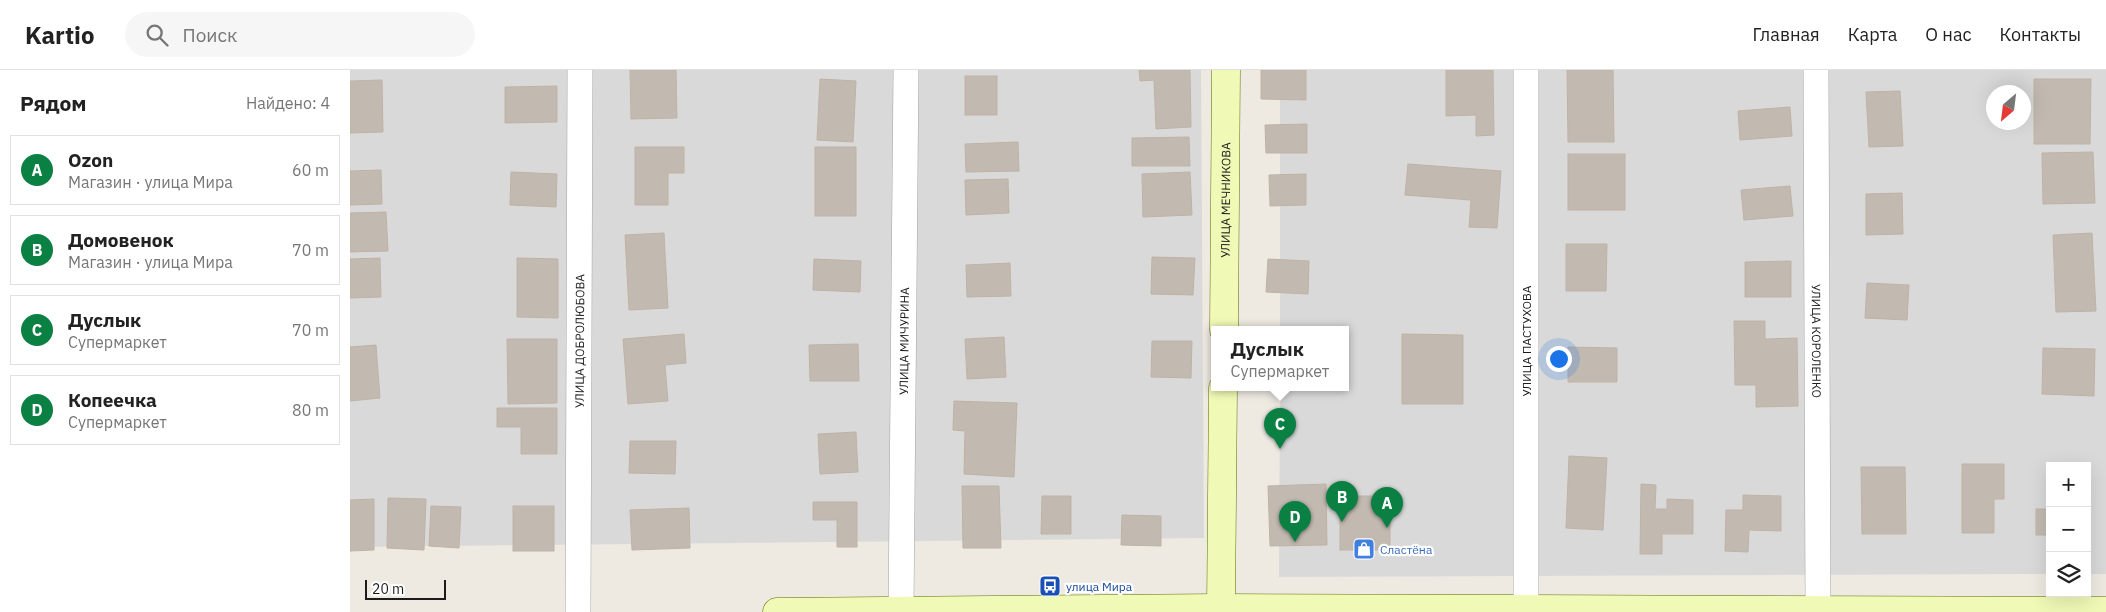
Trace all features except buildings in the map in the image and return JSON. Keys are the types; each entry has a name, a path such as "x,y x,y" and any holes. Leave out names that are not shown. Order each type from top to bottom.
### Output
{"main road":[{"name":"УЛИЦА МЕЧНИКОВА","path":"1224,326 1226,70"},
{"path":"1221,610 1223,391"},
{"path":"777,612 1221,610 2106,611"}],"street":[{"name":"УЛИЦА ДОБРОЛЮБОВА","path":"578,612 580,70"},
{"name":"УЛИЦА МИЧУРИНА","path":"901,611 906,70"},
{"name":"УЛИЦА ПАСТУХОВА","path":"1526,70 1526,611"},
{"name":"УЛИЦА КОРОЛЕНКО","path":"1816,70 1818,610"}],"shaded area":[{"path":"350,70 1201,70 1204,538 350,547"},
{"path":"1280,70 2106,70 2106,574 2091,574 2091,462 2046,462 2046,574 1279,577 1280,391 1349,391 1349,326 1280,326"}],"place":[{"name":"Дуслык","path":"1280,449"},
{"name":"Домовенок","path":"1342,522"},
{"name":"Ozon","path":"1387,528"},
{"name":"Копеечка","path":"1295,542"},
{"name":"Сластёна","path":"1364,549"},
{"name":"улица Мира","path":"1050,586"}]}
